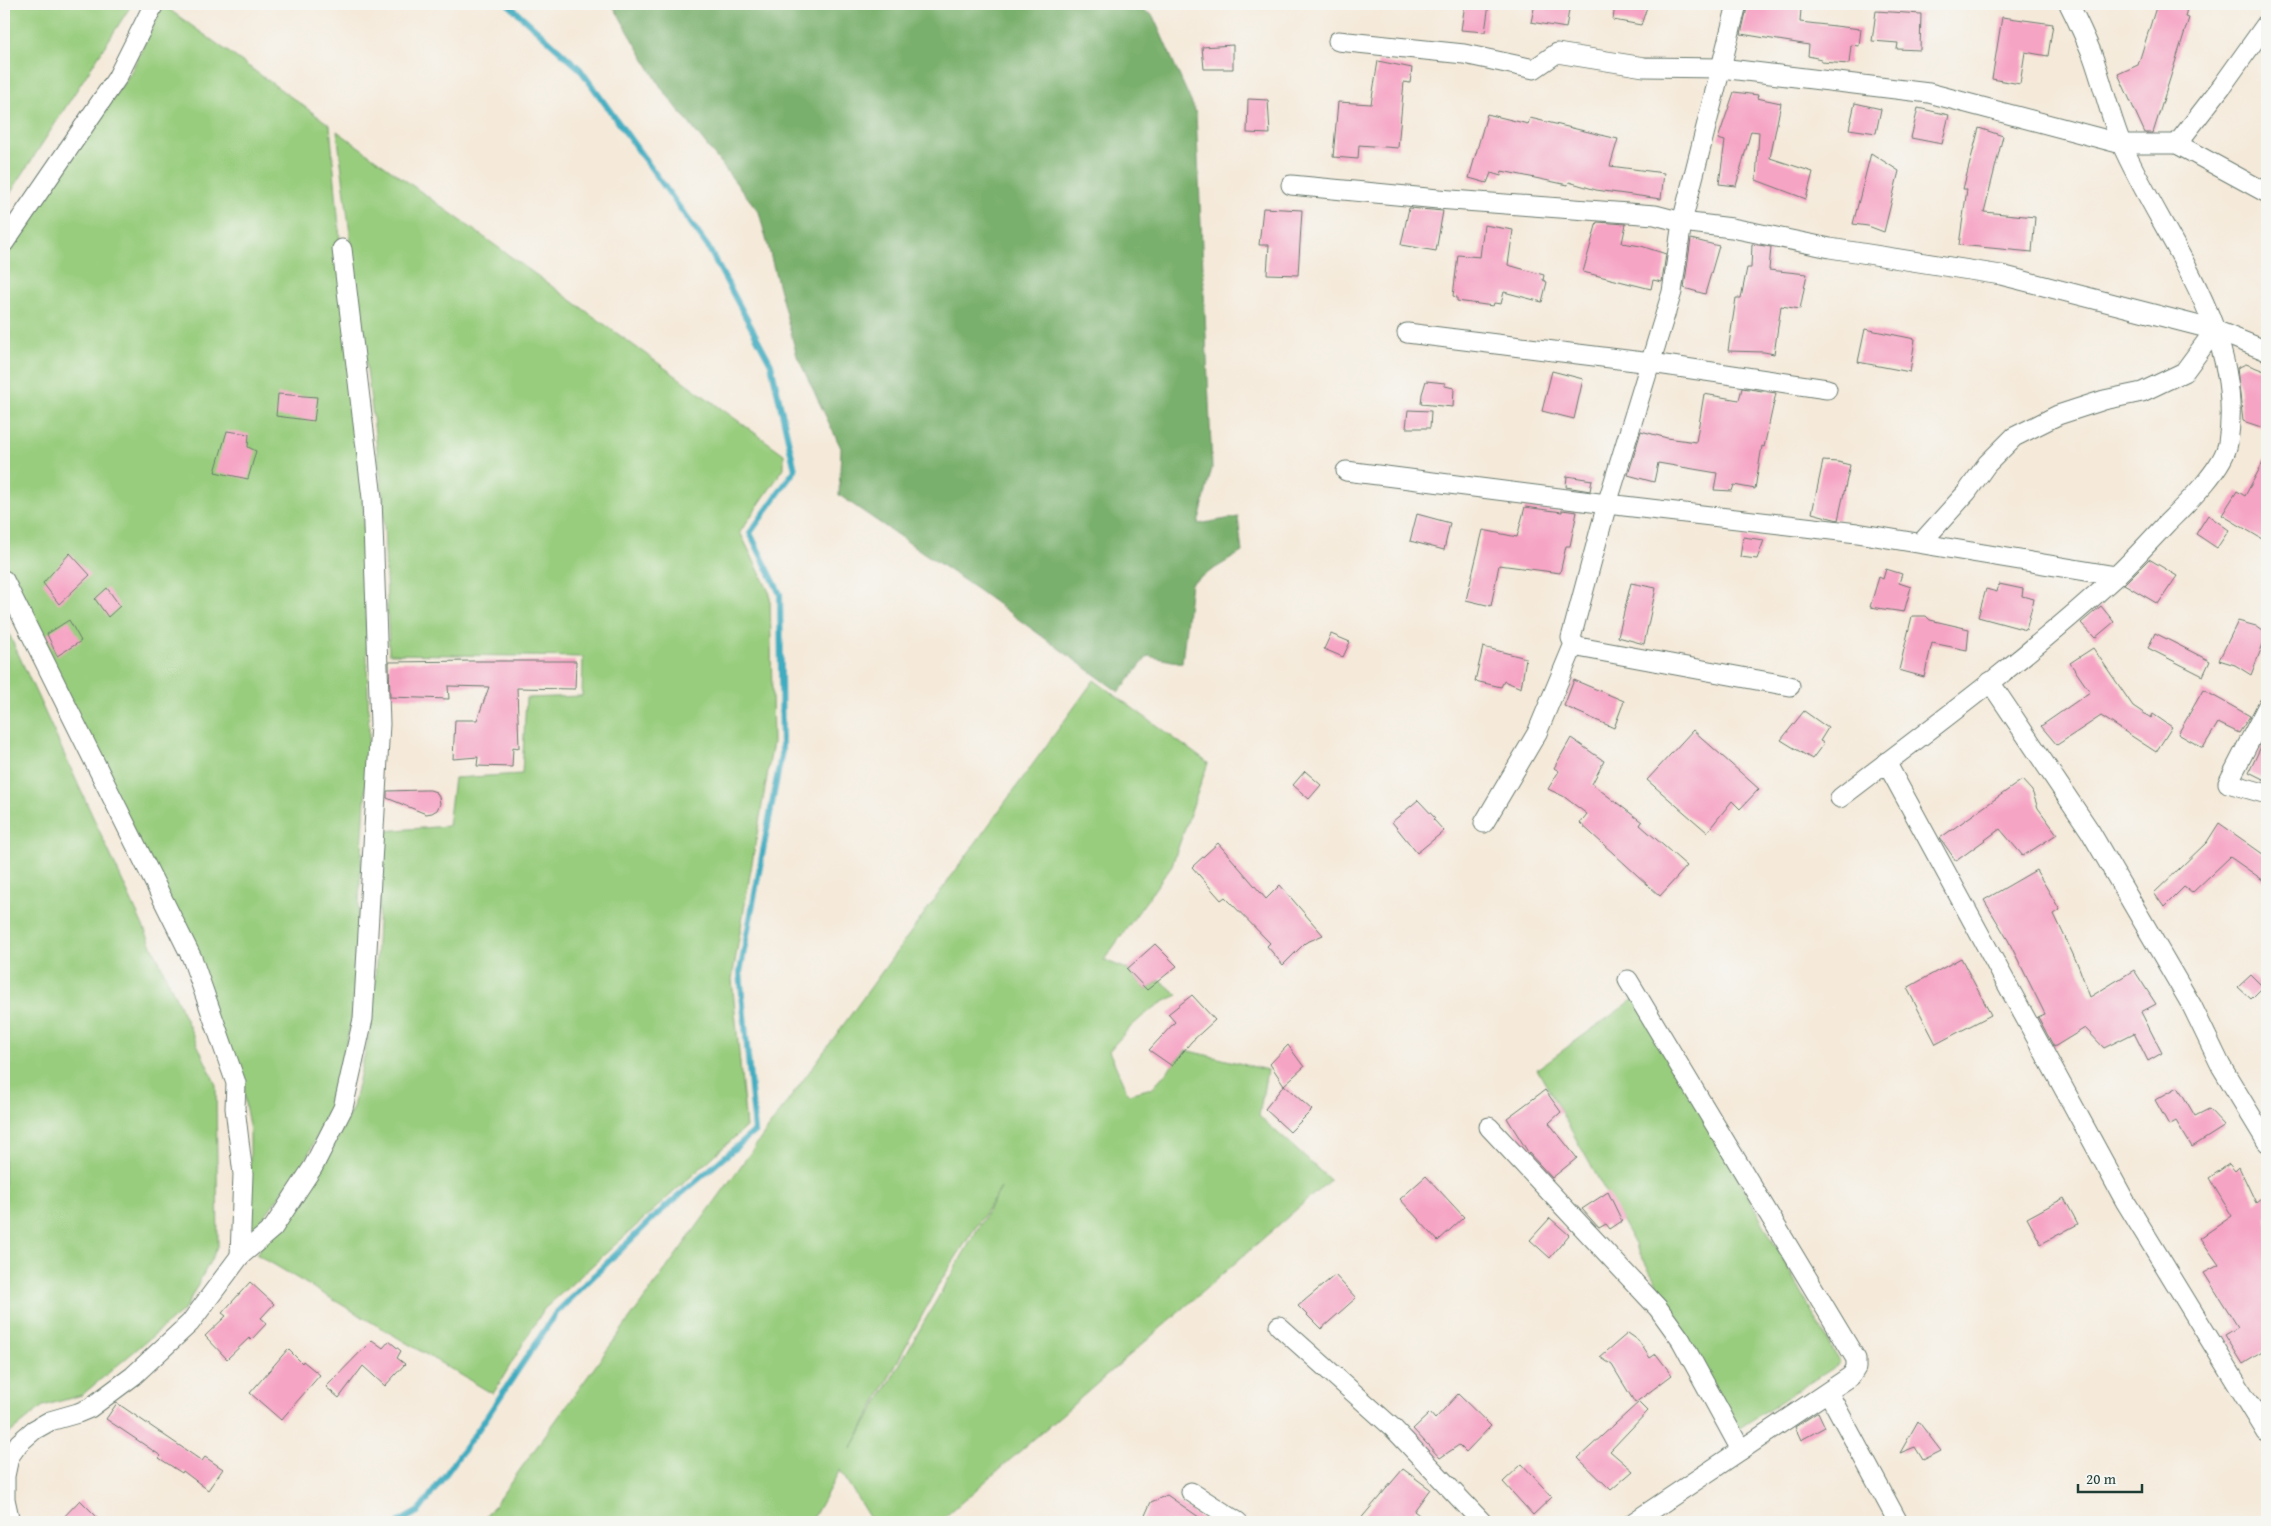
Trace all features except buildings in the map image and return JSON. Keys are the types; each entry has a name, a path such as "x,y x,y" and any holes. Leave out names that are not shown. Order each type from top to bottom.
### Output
{"street":[{"path":"4,242 117,78 154,4"},
{"path":"1737,4 1682,222 1672,292 1607,504 1571,638 1578,647 1790,686"},
{"path":"1840,798 1990,682 2116,576 2209,477 2227,447 2230,419 2230,384 2205,301 2122,144 2092,53 2069,4"},
{"path":"2177,144 2267,23"},
{"path":"1338,41 1464,54 1534,70 1557,53 1644,67 1721,68 1929,94 2122,144 2177,144 2267,193"},
{"path":"1291,185 1438,199 1655,215 1682,222 1732,228 1830,248 2001,274 2215,330 2267,351"},
{"path":"10,1522 5,1499 5,1476 9,1457 19,1443 34,1430 50,1421 90,1408 134,1376 190,1323 240,1256 273,1228 313,1166 343,1108 363,1019 379,715 372,498 342,249"},
{"path":"1921,543 1967,492 1987,464 2014,437 2058,415 2104,400 2142,392 2184,372 2215,330"},
{"path":"1407,333 1651,363 1827,389"},
{"path":"1346,471 1857,533 2116,576"},
{"path":"6,591 192,958 236,1083 235,1108 244,1174 240,1256"},
{"path":"1484,823 1537,733 1574,644"},
{"path":"1990,682 2090,831 2192,1006 2221,1066 2267,1142"},
{"path":"2267,707 2228,783 2267,794"},
{"path":"1886,762 2125,1201 2267,1433"},
{"path":"1628,980 1856,1359 1856,1368 1851,1376 1634,1522"},
{"path":"1489,1127 1658,1308 1681,1340 1741,1450"},
{"path":"1279,1326 1393,1428 1482,1522"},
{"path":"1828,1392 1898,1522"},
{"path":"1192,1492 1238,1522"}],"green space":[{"path":"4,4 132,4 4,203"},
{"path":"612,4 1133,4 1153,16 1196,113 1212,468 1198,524 1238,517 1242,552 1191,583 1182,663 1148,656 1119,692 978,590 839,495 841,448 797,356 759,212 662,89"},
{"path":"163,5 330,125 363,500 369,734 352,1018 331,1107 305,1161 250,1236 250,1131 245,1104 244,1081 41,650 4,566 4,259 130,74"},
{"path":"337,131 784,454 784,468 740,532 770,594 773,742 732,979 746,1127 544,1309 493,1394 256,1254 323,1168 353,1107 373,1016 383,831 448,826 454,778 522,774 526,698 582,696 583,657 389,654 383,497"},
{"path":"4,623 216,1085 218,1246 185,1309 82,1395 43,1406 4,1438"},
{"path":"1094,680 1208,763 1172,865 1104,960 1127,969 1147,990 1160,980 1178,995 1158,1005 1140,1018 1109,1051 1128,1094 1152,1088 1186,1050 1267,1070 1259,1116 1330,1180 939,1522 872,1522 840,1470 811,1522 482,1522","holes":["1001,1188 851,1449 940,1282"]},
{"path":"1638,996 1840,1363 1738,1429 1537,1069"}],"waterway":[{"path":"399,1522 419,1511 480,1427 556,1313 654,1217 755,1131 740,972 782,751 780,594 750,533 795,470 771,364 708,247 580,69 508,4"}]}
